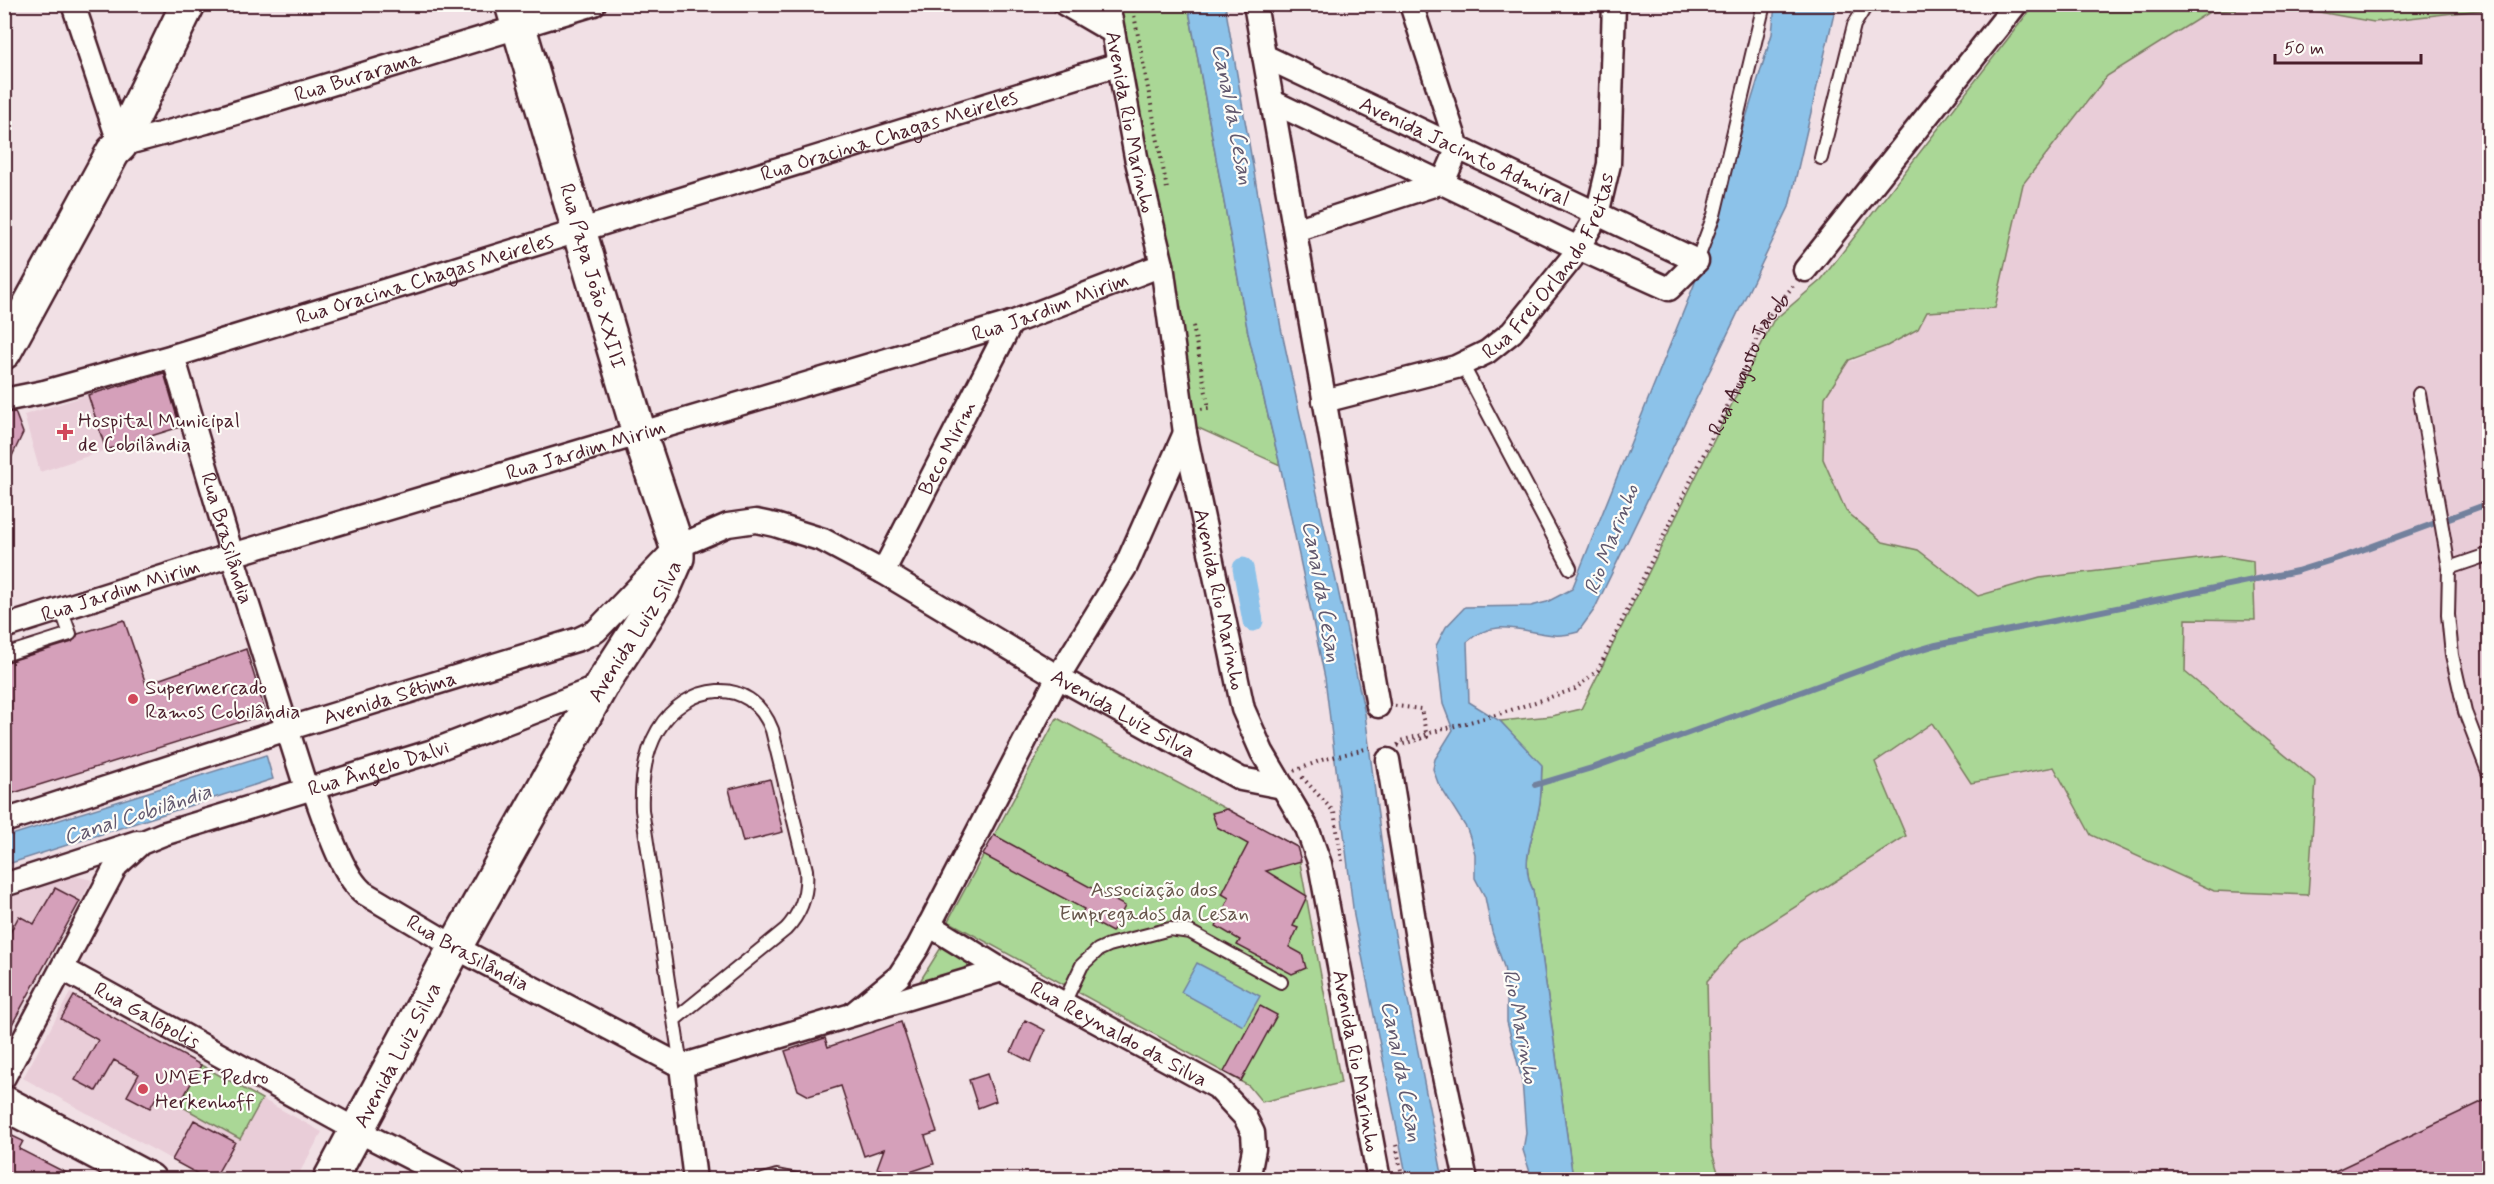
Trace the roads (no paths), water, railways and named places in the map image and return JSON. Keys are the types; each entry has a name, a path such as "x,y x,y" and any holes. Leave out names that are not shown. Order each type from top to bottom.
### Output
{"street":[{"path":"73,4 120,145"},
{"path":"4,352 113,152 120,145 188,4"},
{"name":"Rua Burarama","path":"120,145 206,123 516,16 594,4"},
{"path":"1065,4 1113,32"},
{"name":"Avenida Rio Marinho","path":"1108,4 1136,157 1162,265 1185,433 1243,709 1253,735 1307,828 1320,864 1378,1179"},
{"path":"1255,4 1324,401 1384,706"},
{"path":"1295,230 1443,182 1458,148 1411,4"},
{"name":"Rua Frei Orlando Freitas","path":"1324,401 1462,364 1487,352 1512,332 1578,248 1596,214 1609,164 1614,4"},
{"name":"Rua Augusto Jacob","path":"1806,270 2016,4"},
{"name":"Rua Papa João XXIII","path":"516,16 639,433 677,547"},
{"name":"Avenida Jacinto Admiral","path":"1264,56 1697,261 1669,289 1273,102"},
{"name":"Rua Oracina Chagas Meireles","path":"4,400 44,392 173,356 1119,64"},
{"name":"Rua Jardim Mirim","path":"4,627 232,555 1011,323 1162,265"},
{"name":"Beco Mirim","path":"883,572 1011,323"},
{"name":"Rua Brasilândia","path":"173,356 286,729 346,872 357,887 455,947 681,1066"},
{"path":"854,1013 900,976 929,925 1058,677 1126,566 1185,433"},
{"name":"Avenida Luiz Silva","path":"330,1179 358,1131 455,947 601,686 663,590 677,558 677,547 728,525 756,521 823,540 883,572 1058,677 1240,779 1281,783"},
{"name":"Avenida Sétima","path":"4,821 286,729 579,639 597,631 677,547"},
{"name":"Rua Ângelo Dalvi","path":"4,885 107,861 151,838 309,787 430,752 601,686"},
{"path":"1388,751 1424,982 1466,1179"},
{"name":"Rua Ângelo Dalvi","path":"4,1077 63,969 107,861"},
{"name":"Rua Reynaldo da Silva","path":"929,925 1002,970 1217,1087 1233,1101 1253,1133 1254,1149 1248,1179"},
{"name":"Rua Galópolis","path":"63,969 358,1131 454,1179"},
{"path":"695,1179 681,1066 1002,970"},
{"path":"4,1103 149,1179"}],"lane":[{"name":"Avenida Jacinto Admiral","path":"1697,261 1714,215 1764,4"},
{"path":"1821,158 1854,25 1868,4"},
{"path":"1462,364 1570,568"},
{"path":"2419,394 2449,568 2448,615 2452,655 2465,712 2490,777"},
{"path":"2449,568 2490,554"},
{"path":"4,655 70,634 61,609"},
{"path":"674,1020 786,929 799,912 806,891 806,870 776,741 768,720 763,712 747,698 728,691 697,694 671,711 654,738 642,778 642,810 681,1066"},
{"path":"1064,1003 1082,965 1098,950 1170,929 1190,932 1281,982"},
{"path":"763,1179 777,1176 797,1179"}],"water":[{"name":"Canal da Cesan","path":"1188,5 1225,5 1281,328 1365,714 1390,909 1443,1179 1407,1179 1354,916 1325,678 1280,465 1248,333"},
{"name":"Rio Marinho","path":"1775,5 1836,5 1789,207 1594,610 1578,632 1557,635 1498,628 1477,634 1467,642 1469,702 1500,721 1542,765 1540,803 1527,859 1527,869 1533,890 1573,1179 1532,1179 1523,1150 1526,1133 1522,1080 1507,1022 1507,985 1504,967 1492,932 1485,897 1475,878 1475,854 1467,829 1438,783 1433,769 1435,759 1453,730 1443,704 1436,646 1446,627 1465,607 1531,606 1547,602 1572,589 1694,285 1772,34"},
{"name":"Canal Cobilândia","path":"266,755 273,779 5,865 5,837"},
{"path":"1197,963 1260,996 1243,1026 1181,992"}],"waterway":[{"path":"1535,785 1595,767 1905,654 1936,645 2297,571 2348,555 2490,503"},
{"path":"1243,568 1253,621"}],"place":[{"name":"Hospital Municipal de Cobilândia","path":"65,432"},
{"name":"Supermercado Ramos Cobilândia","path":"133,699"},
{"name":"UMEF Pedro Herkenhoff","path":"143,1089"}],"park label":[{"name":"Associação dos Empregados da Cesan","path":"1154,901"}]}
